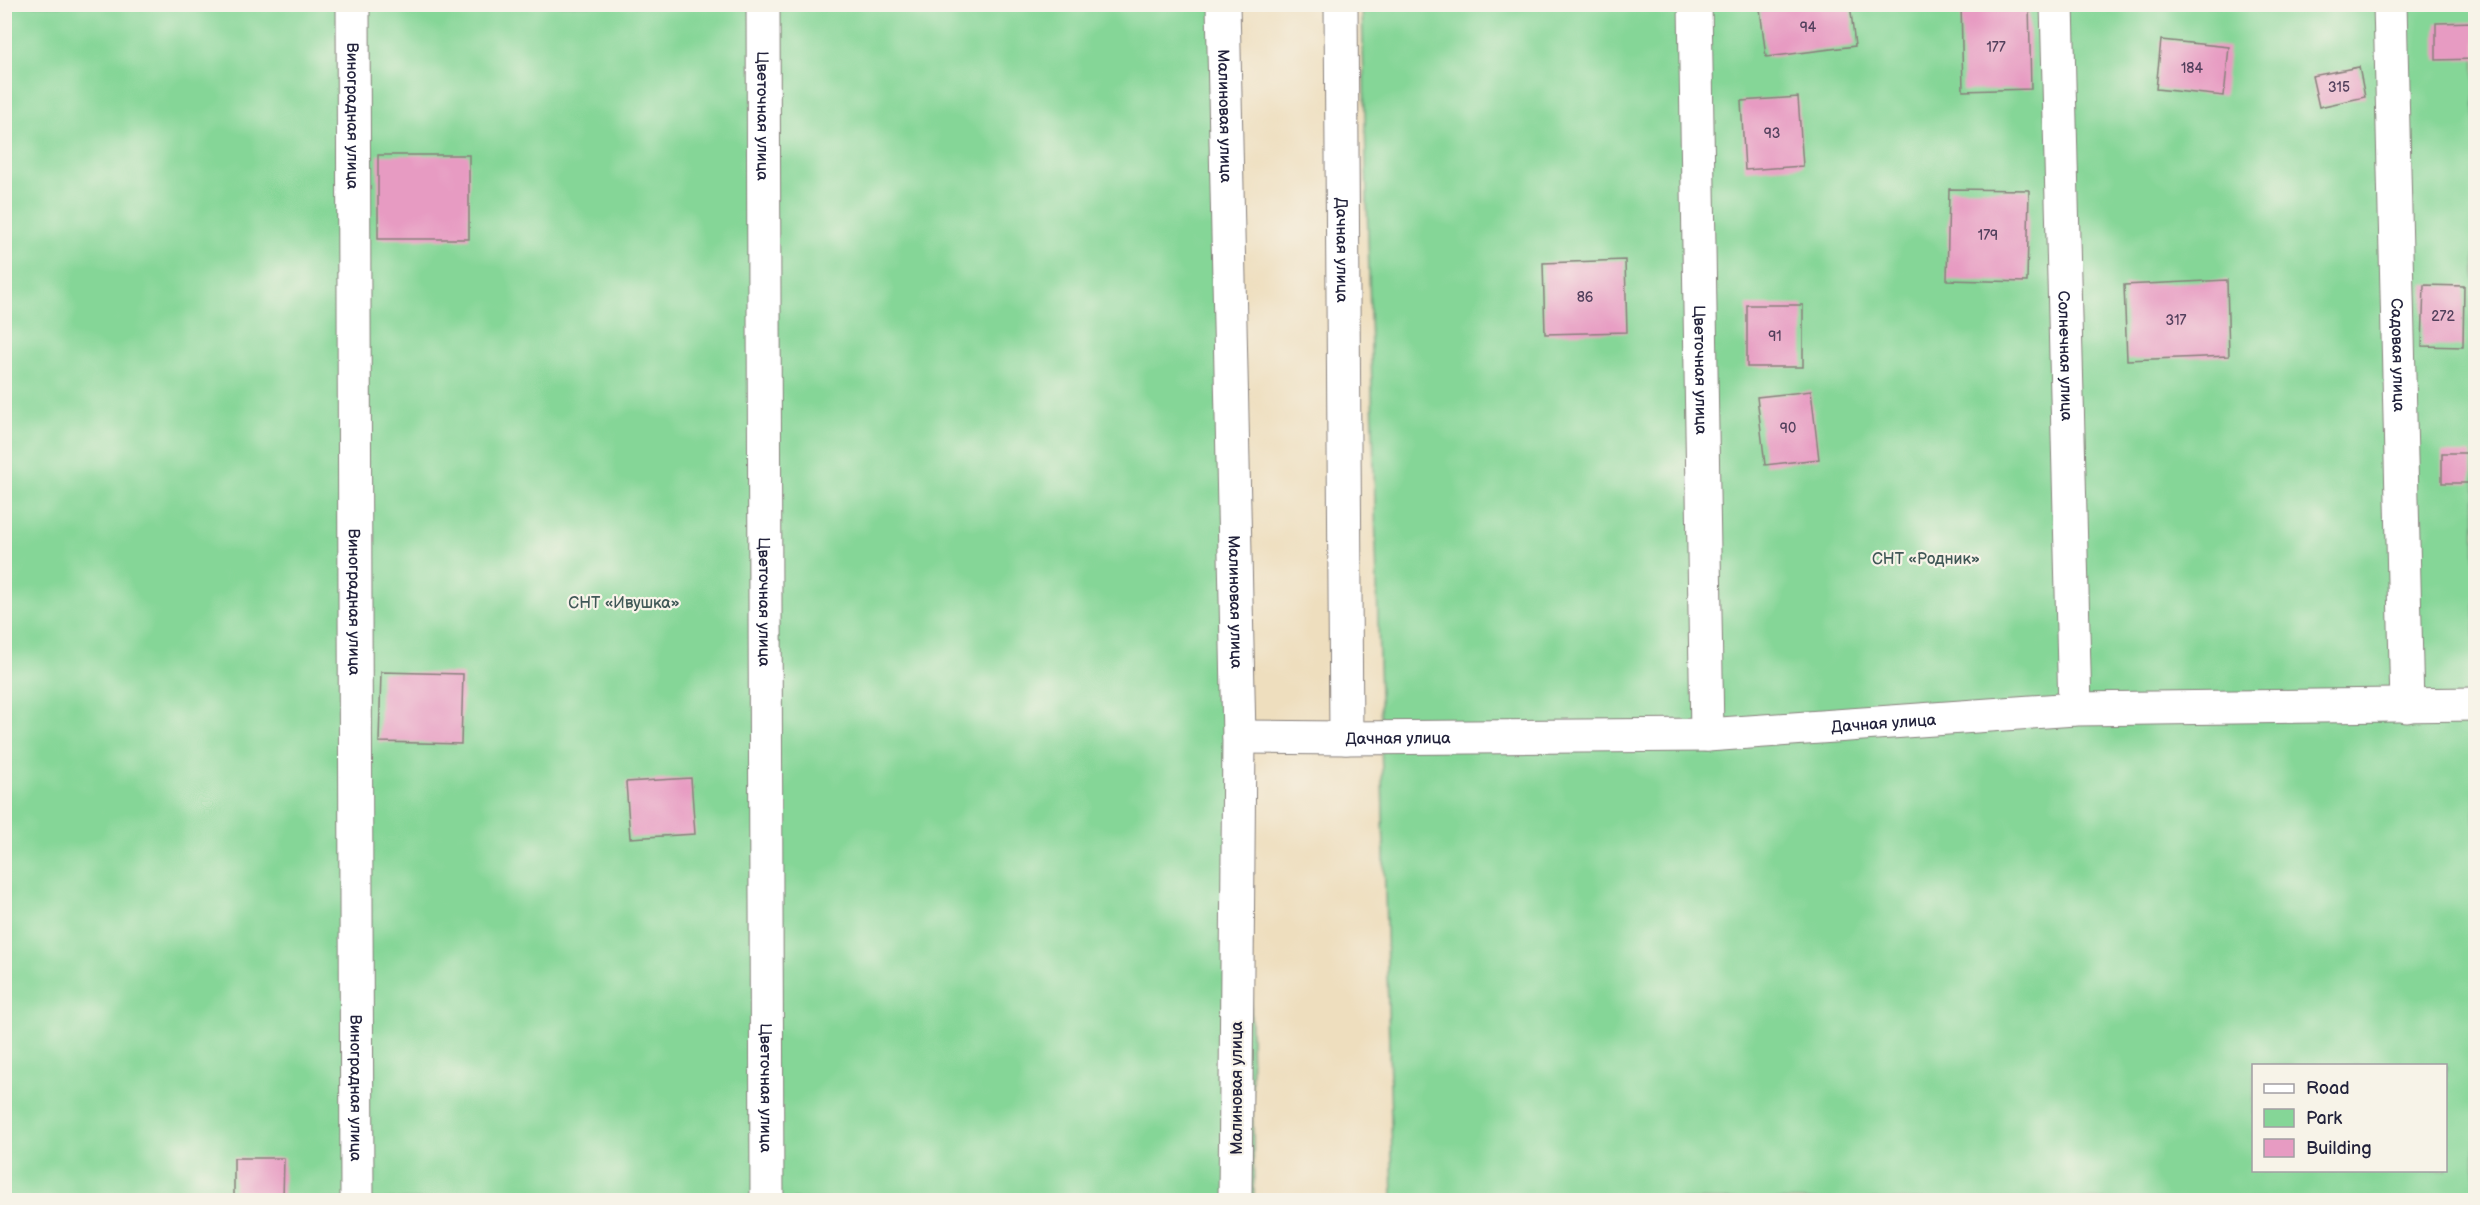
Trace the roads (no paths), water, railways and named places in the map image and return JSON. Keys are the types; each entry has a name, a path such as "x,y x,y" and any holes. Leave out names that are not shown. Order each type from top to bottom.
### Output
{"street":[{"name":"Виноградная улица","path":"353,4 357,1200"},
{"name":"Цветочная улица","path":"763,4 767,1200"},
{"name":"Малиновая улица","path":"1223,4 1239,737 1235,1200"},
{"name":"Дачная улица","path":"1341,4 1346,738 1707,735 2075,709 2475,704"},
{"name":"Цветочная улица","path":"1695,4 1707,735"},
{"name":"Солнечная улица","path":"2057,4 2075,709"},
{"name":"Садовая улица","path":"2390,4 2407,706"},
{"path":"1239,737 1346,738"}],"park label":[{"name":"СНТ «Родник»","path":"1926,558"},
{"name":"СНТ «Ивушка»","path":"624,602"}]}
